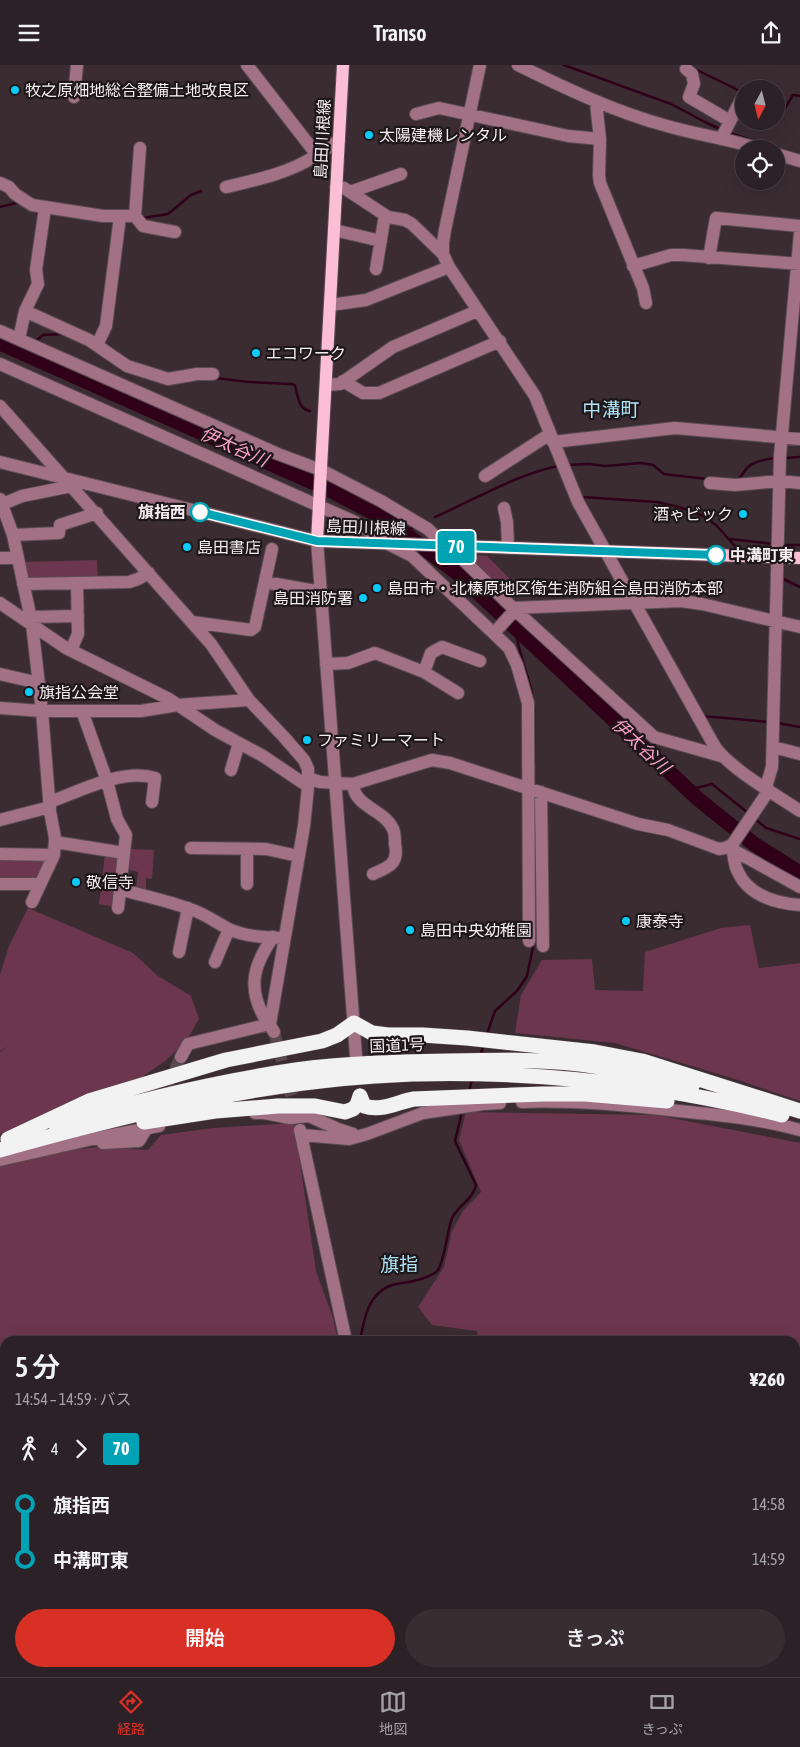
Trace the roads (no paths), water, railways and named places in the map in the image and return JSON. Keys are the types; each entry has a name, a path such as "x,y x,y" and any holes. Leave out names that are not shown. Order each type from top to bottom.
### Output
{"highway":[{"path":"6,1144 89,1101 226,1060 322,1041 337,1035 354,1023 372,1033 467,1038 595,1052 642,1061 800,1112"},
{"name":"国道1号","path":"6,1144 124,1104 222,1083 298,1070 380,1063 502,1060 580,1064 649,1076 800,1112"},
{"name":"国道1号","path":"6,1144 195,1101 304,1083 390,1076 472,1074 579,1080 640,1087 718,1101 800,1120"},
{"path":"6,1144 215,1111 315,1106 345,1112 357,1105 359,1091 364,1106 373,1109 384,1109 414,1099 560,1094 636,1098 768,1112"}],"main road":[{"name":"島田川根線","path":"343,65 317,541 447,547 606,551 778,548 800,558"}],"street":[{"path":"74,97 77,65"},
{"path":"247,65 316,155"},
{"path":"480,65 445,229 444,255 449,267 477,311 500,341 535,396 578,502 721,756"},
{"path":"518,65 596,103 665,126 735,143"},
{"path":"686,69 692,74 694,84 689,97 730,121"},
{"path":"596,103 600,139 600,183 643,288 646,303"},
{"path":"416,114 439,108 568,137 600,139"},
{"path":"721,139 735,111"},
{"path":"226,187 271,175 316,155 339,140"},
{"path":"140,148 135,216 143,226 175,232"},
{"path":"785,157 800,161"},
{"path":"350,192 401,174"},
{"path":"0,183 9,187 23,201 45,208 120,217 135,216"},
{"path":"336,187 344,188 385,215 412,224 444,255"},
{"path":"19,339 25,311 38,284 36,270 45,208"},
{"path":"376,269 385,215"},
{"path":"97,345 106,326 120,217"},
{"path":"709,258 716,218 800,226"},
{"path":"334,230 381,241"},
{"path":"800,233 796,343 782,437 771,774 767,788 732,846 737,870 744,882 753,891 766,899 783,904 800,905"},
{"path":"633,266 672,255 799,264"},
{"path":"330,305 366,300 449,267"},
{"path":"25,311 49,323 68,329 97,345 127,366 168,379 197,374 213,374"},
{"path":"326,385 340,384 393,347 477,311"},
{"path":"0,331 321,472 381,501 428,529 654,737 721,756 800,811"},
{"path":"344,381 363,393 379,393 500,341"},
{"path":"0,364 319,504 355,522 388,544 412,556 509,647 517,663 528,703 529,941"},
{"path":"0,406 97,513 211,644 249,700 304,760 308,769 298,856 279,938 272,1028"},
{"path":"485,476 551,438 675,428 800,439"},
{"path":"0,462 69,482 317,541 356,1056"},
{"path":"710,483 735,485 780,481 800,483"},
{"path":"32,902 54,855 55,842 31,620 13,535 1,502 69,482"},
{"path":"504,508 507,522 508,548"},
{"path":"13,535 59,533 60,525 97,513"},
{"path":"192,622 251,630 255,627 272,549"},
{"path":"0,559 18,558"},
{"path":"23,583 128,582 149,573"},
{"path":"71,650 78,634 77,583"},
{"path":"265,583 321,592"},
{"path":"494,633 514,609 681,601 702,604 800,627"},
{"path":"0,603 31,620 71,650 169,699 215,730 264,757 303,783 308,781 335,784 353,783 432,760 450,763 638,824 668,830 710,847 719,849 732,846 800,887"},
{"path":"31,620 78,616"},
{"path":"424,672 431,653 442,647 480,661"},
{"path":"326,664 348,663 375,653 424,672 458,693"},
{"path":"0,674 39,683"},
{"path":"0,708 42,711 141,711 178,705 249,700"},
{"path":"82,711 107,781 117,819 126,835 118,908"},
{"path":"231,770 239,743"},
{"path":"773,747 800,754"},
{"path":"0,820 50,804 107,781 134,775 145,775 155,778 152,802"},
{"path":"353,783 357,798 384,817 393,829 397,854 395,861 373,875"},
{"path":"541,792 543,946"},
{"path":"55,842 124,853"},
{"path":"191,849 266,849 298,856"},
{"path":"247,849 247,884"},
{"path":"0,854 54,855"},
{"path":"0,884 40,884"},
{"path":"119,889 188,908 204,914 230,929 259,937 279,938"},
{"path":"179,952 188,908"},
{"path":"215,962 230,929"},
{"path":"272,1028 264,1018 258,1005 253,979 262,953 279,938"},
{"path":"182,1057 188,1044 272,1028"},
{"path":"345,1336 301,1133 349,1139 423,1113 483,1104 556,1101 738,1117 800,1130"},
{"path":"0,1160 196,1119 264,1113 290,1118 309,1116 338,1129 361,1136"},
{"path":"98,1138 98,1143 139,1141 145,1131"}],"waterway":[{"path":"564,65 671,104 722,130"},
{"path":"693,68 735,89"},
{"path":"785,108 793,95 800,96"},
{"path":"730,133 748,139"},
{"path":"143,218 168,214 191,195 201,191"},
{"path":"0,207 20,202"},
{"path":"36,341 43,335 63,334"},
{"name":"伊太谷川","path":"0,343 332,491 387,520 456,572 698,799 754,844 800,873"},
{"name":"伊太谷川","path":"27,355 30,350"},
{"path":"215,378 295,385 301,405 310,411"},
{"path":"784,458 800,457"},
{"path":"737,480 754,463 776,458"},
{"path":"566,465 589,464 605,466 641,463 653,465 664,474 707,479"},
{"path":"435,517 511,481 558,466"},
{"path":"582,497 657,502 679,507 703,516 716,525 735,546"},
{"path":"404,532 416,526"},
{"path":"730,539 774,544"},
{"path":"782,545 800,545"},
{"path":"781,578 800,587"},
{"name":"伊太谷川","path":"493,606 501,604"},
{"path":"516,629 518,645 532,694"},
{"path":"534,707 534,764"},
{"path":"702,716 769,722"},
{"path":"777,723 800,727"},
{"path":"688,790 712,784 748,813"},
{"path":"754,818 766,828 800,839"},
{"path":"487,1034 495,1011 517,991 527,976 534,942"},
{"path":"480,1056 484,1044"},
{"path":"469,1091 472,1080"},
{"path":"361,1336 368,1308 377,1294 392,1285 421,1279 432,1275 438,1270 452,1218 472,1195 476,1185 455,1141 462,1111"}],"tunnel":[{"path":"274,1032 296,1113"},
{"path":"159,1102 181,1057"}],"place":[{"name":"牧之原畑地総合整備土地改良区","path":"15,90"},
{"name":"太陽建機レンタル","path":"369,135"},
{"name":"エコワーク","path":"256,353"},
{"name":"旗指西","path":"200,512"},
{"name":"酒ゃビック","path":"743,514"},
{"name":"島田書店","path":"187,547"},
{"name":"中溝町東","path":"716,555"},
{"name":"島田市・北榛原地区衛生消防組合島田消防本部","path":"377,588"},
{"name":"島田消防署","path":"363,598"},
{"name":"旗指公会堂","path":"29,692"},
{"name":"ファミリーマート","path":"307,740"},
{"name":"敬信寺","path":"76,882"},
{"name":"康泰寺","path":"626,921"},
{"name":"島田中央幼稚園","path":"410,930"}],"district":[{"name":"中溝町","path":"611,409"},
{"name":"旗指","path":"399,1264"}]}
